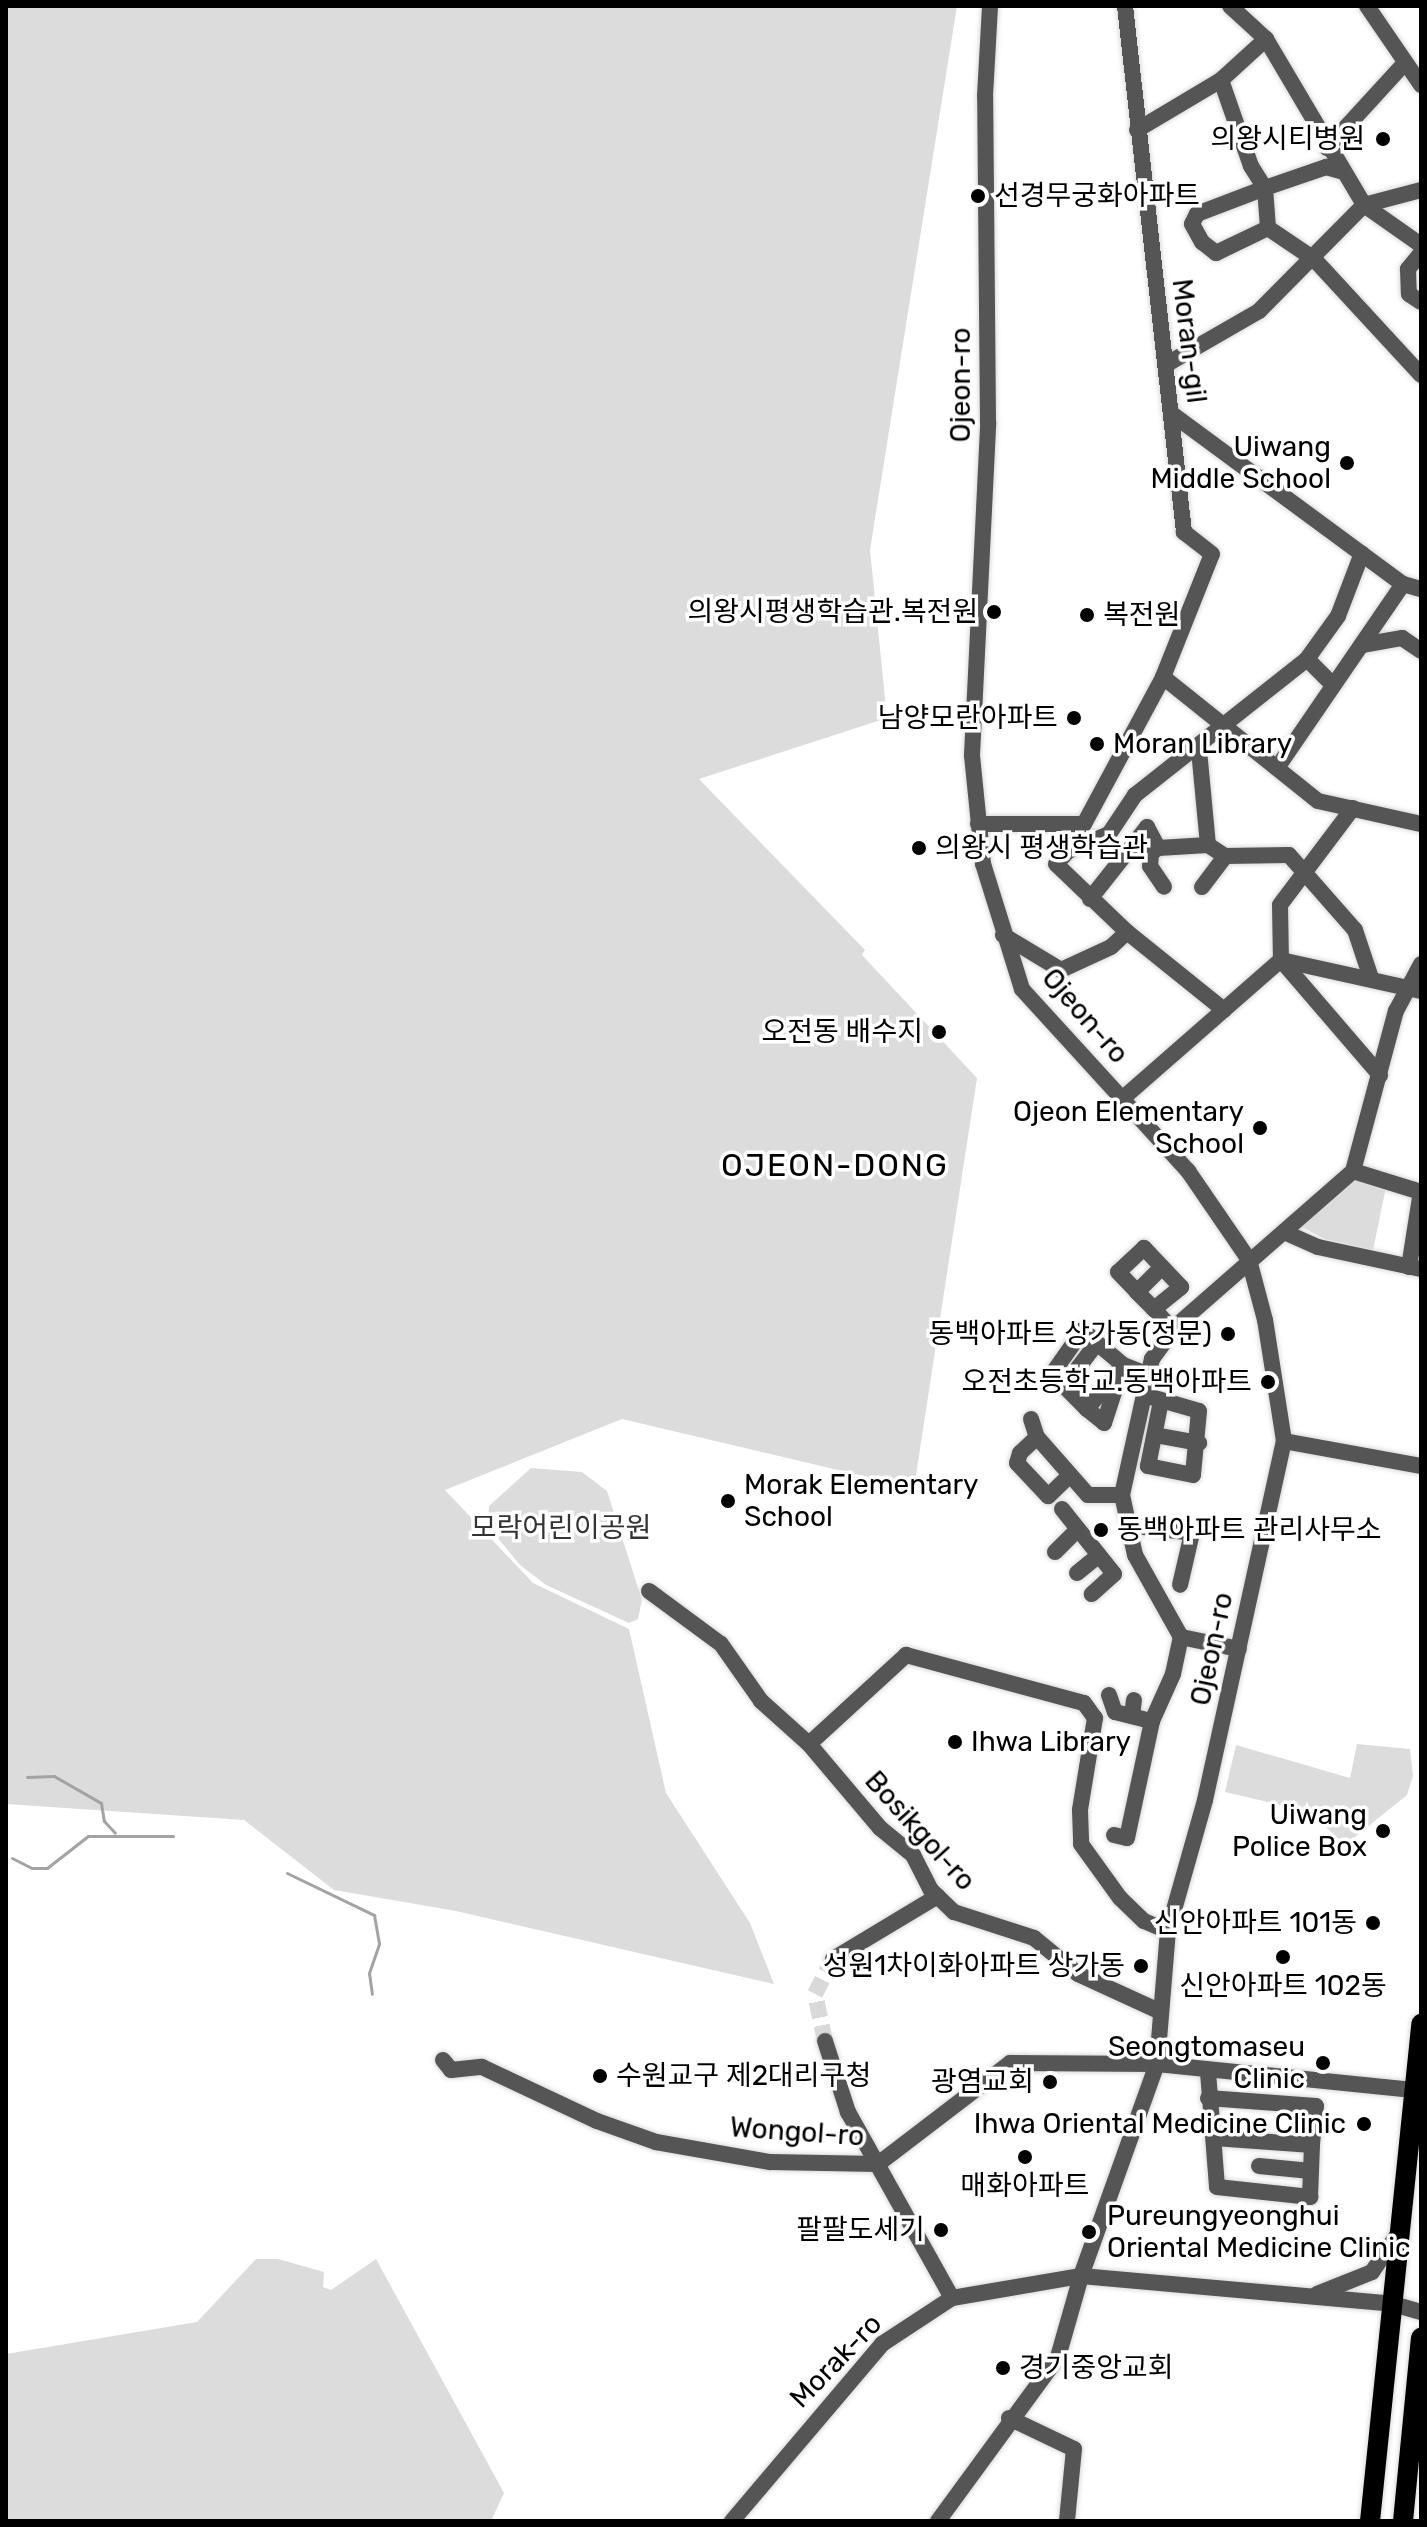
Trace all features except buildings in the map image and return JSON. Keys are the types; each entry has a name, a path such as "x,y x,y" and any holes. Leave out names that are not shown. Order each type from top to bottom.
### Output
{"main road":[{"path":"1370,2521 1418,2091 1421,2024"},
{"path":"1403,2521 1415,2455 1421,2338"}],"street":[{"name":"Ojeon-ro","path":"938,2521 1009,2418 1058,2357 1081,2276 1157,2064 1168,1931 1205,1800 1284,1441 1265,1320 1249,1260 1188,1171 1022,989 983,864 972,755 988,422 985,96 990,6"},
{"name":"Moran-gil","path":"978,824 1084,824 1163,677 1212,554 1184,532 1125,6"},
{"path":"1230,6 1266,39 1340,171 1364,205 1421,245"},
{"path":"1367,6 1421,85"},
{"path":"1137,130 1221,80 1266,39"},
{"path":"1327,148 1405,63"},
{"path":"1221,80 1251,166 1265,188 1268,228"},
{"path":"1268,228 1216,253 1202,242 1192,224 1197,214 1265,188 1326,167 1340,171"},
{"path":"1167,364 1259,311 1314,259 1364,205 1421,190"},
{"path":"1268,228 1314,259 1421,375"},
{"path":"1421,253 1408,269 1409,294 1421,302"},
{"path":"1172,414 1403,584 1421,589"},
{"path":"1224,1010 1127,932 1056,864 1068,851 1109,834 1135,795 1199,750 1221,724 1307,659 1338,616 1362,553"},
{"path":"1277,768 1403,584"},
{"path":"1362,645 1402,638 1421,651"},
{"path":"1307,659 1332,684"},
{"path":"1163,677 1277,768 1320,796 1353,808 1421,824"},
{"path":"1199,750 1208,845"},
{"path":"1353,808 1280,905 1281,960 1380,1075"},
{"path":"1090,899 1147,827 1158,848"},
{"path":"1164,887 1150,866 1151,853 1158,848 1208,845 1225,856 1289,855 1355,930 1371,978"},
{"path":"1202,887 1225,856"},
{"path":"1003,935 1061,970 1111,947 1127,932"},
{"path":"1281,960 1415,988"},
{"path":"1122,1099 1281,960"},
{"path":"1114,1835 1127,1838 1152,1721 1173,1674 1181,1637 1135,1555 1122,1495 1144,1395 1159,1344 1249,1260 1353,1171 1396,1011 1415,988 1421,964"},
{"path":"1284,1232 1318,1247 1415,1268 1421,1192 1353,1171"},
{"path":"1154,1309 1181,1287 1144,1248 1118,1272 1173,1330"},
{"path":"1137,1292 1162,1267"},
{"path":"1123,1365 1087,1409 1064,1386 1097,1343 1123,1365 1149,1375"},
{"path":"1144,1395 1199,1411 1199,1443 1193,1475 1148,1466 1161,1401"},
{"path":"1031,1419 1037,1437 1064,1462 1069,1476 1088,1495"},
{"path":"1155,1435 1199,1443"},
{"path":"1037,1437 1017,1463 1048,1496 1069,1476"},
{"path":"1284,1441 1421,1466"},
{"path":"1092,1594 1114,1574 1076,1531 1064,1512 1088,1495 1122,1495"},
{"path":"1128,1525 1192,1533 1180,1585"},
{"path":"1055,1552 1076,1531"},
{"path":"1077,1573 1098,1556"},
{"name":"Bosikgol-ro","path":"649,1591 721,1644 761,1701 809,1744 880,1828 913,1855 938,1896 954,1912 1034,1938 1078,1974 1161,2012"},
{"path":"1181,1637 1239,1649"},
{"path":"809,1744 906,1655 1084,1703 1095,1718 1080,1810 1081,1844 1120,1898 1144,1921 1168,1931"},
{"path":"1109,1695 1115,1712 1133,1708 1152,1721"},
{"path":"833,1959 938,1896"},
{"path":"825,2041 848,2112 952,2298"},
{"name":"Wongol-ro","path":"443,2060 451,2070 482,2067 597,2121 656,2142 770,2162 878,2164 1010,2063 1157,2064 1208,2072 1418,2091"},
{"path":"1208,2072 1208,2098 1217,2187 1310,2197 1316,2106 1208,2098"},
{"path":"1214,2138 1312,2145"},
{"path":"1259,2166 1311,2171"},
{"path":"1311,2297 1372,2272 1401,2230"},
{"name":"Morak-ro","path":"732,2521 882,2344 952,2298 1081,2276 1393,2304 1421,2312"},
{"path":"1009,2418 1074,2449 1067,2521"}],"green space":[{"path":"6,6 957,6 870,550 887,718 699,779 865,950 862,955 977,1078 914,1488 622,1419 445,1490 533,1583 629,1629 666,1793 750,1923 774,1984 456,1911 334,1890 244,1820 6,1804"},
{"path":"1356,1175 1386,1187 1373,1250 1325,1239 1300,1226"},
{"name":"모락어린이공원","path":"531,1468 582,1472 607,1491 642,1600 638,1619 629,1623 546,1585 520,1565 488,1526 489,1506"},
{"path":"1357,1744 1410,1749 1413,1776 1407,1795 1345,1845 1310,1812 1225,1792 1236,1745 1350,1778"},
{"path":"256,2259 278,2259 324,2272 323,2287 331,2290 376,2259 504,2493 491,2521 6,2521 6,2354 197,2322"}],"waterway":[{"path":"27,1777 54,1776 101,1803 104,1821 115,1833"},
{"path":"12,1858 32,1868 47,1868 88,1836 173,1836"},
{"path":"287,1873 374,1915 379,1944 369,1973 372,1994"}],"tunnel":[{"path":"825,2041 815,1994 833,1959"}],"place":[{"name":"의왕시티병원","path":"1383,139"},
{"name":"선경무궁화아파트","path":"978,196"},
{"name":"Uiwang Middle School","path":"1347,463"},
{"name":"의왕시평생학습관.복전원","path":"994,612"},
{"name":"복전원","path":"1087,615"},
{"name":"남양모란아파트","path":"1074,718"},
{"name":"Moran Library","path":"1097,744"},
{"name":"의왕시 평생학습관","path":"919,848"},
{"name":"오전동 배수지","path":"939,1032"},
{"name":"Ojeon Elementary School","path":"1260,1128"},
{"name":"동백아파트 상가동(정문)","path":"1228,1334"},
{"name":"오전초등학교.동백아파트","path":"1268,1382"},
{"name":"Morak Elementary School","path":"728,1501"},
{"name":"동백아파트 관리사무소","path":"1101,1530"},
{"name":"Ihwa Library","path":"955,1742"},
{"name":"Uiwang Police Box","path":"1383,1831"},
{"name":"신안아파트 101동","path":"1373,1923"},
{"name":"신안아파트 102동","path":"1283,1957"},
{"name":"성원1차이화아파트 상가동","path":"1141,1966"},
{"name":"Seongtomaseu Clinic","path":"1323,2063"},
{"name":"수원교구 제2대리구청","path":"600,2076"},
{"name":"광염교회","path":"1050,2082"},
{"name":"Ihwa Oriental Medicine Clinic","path":"1364,2124"},
{"name":"매화아파트","path":"1025,2157"},
{"name":"팔팔도세기","path":"941,2230"},
{"name":"Pureungyeonghui Oriental Medicine Clinic","path":"1089,2232"},
{"name":"경기중앙교회","path":"1003,2368"}],"district":[{"name":"OJEON-DONG","path":"835,1165"}]}
